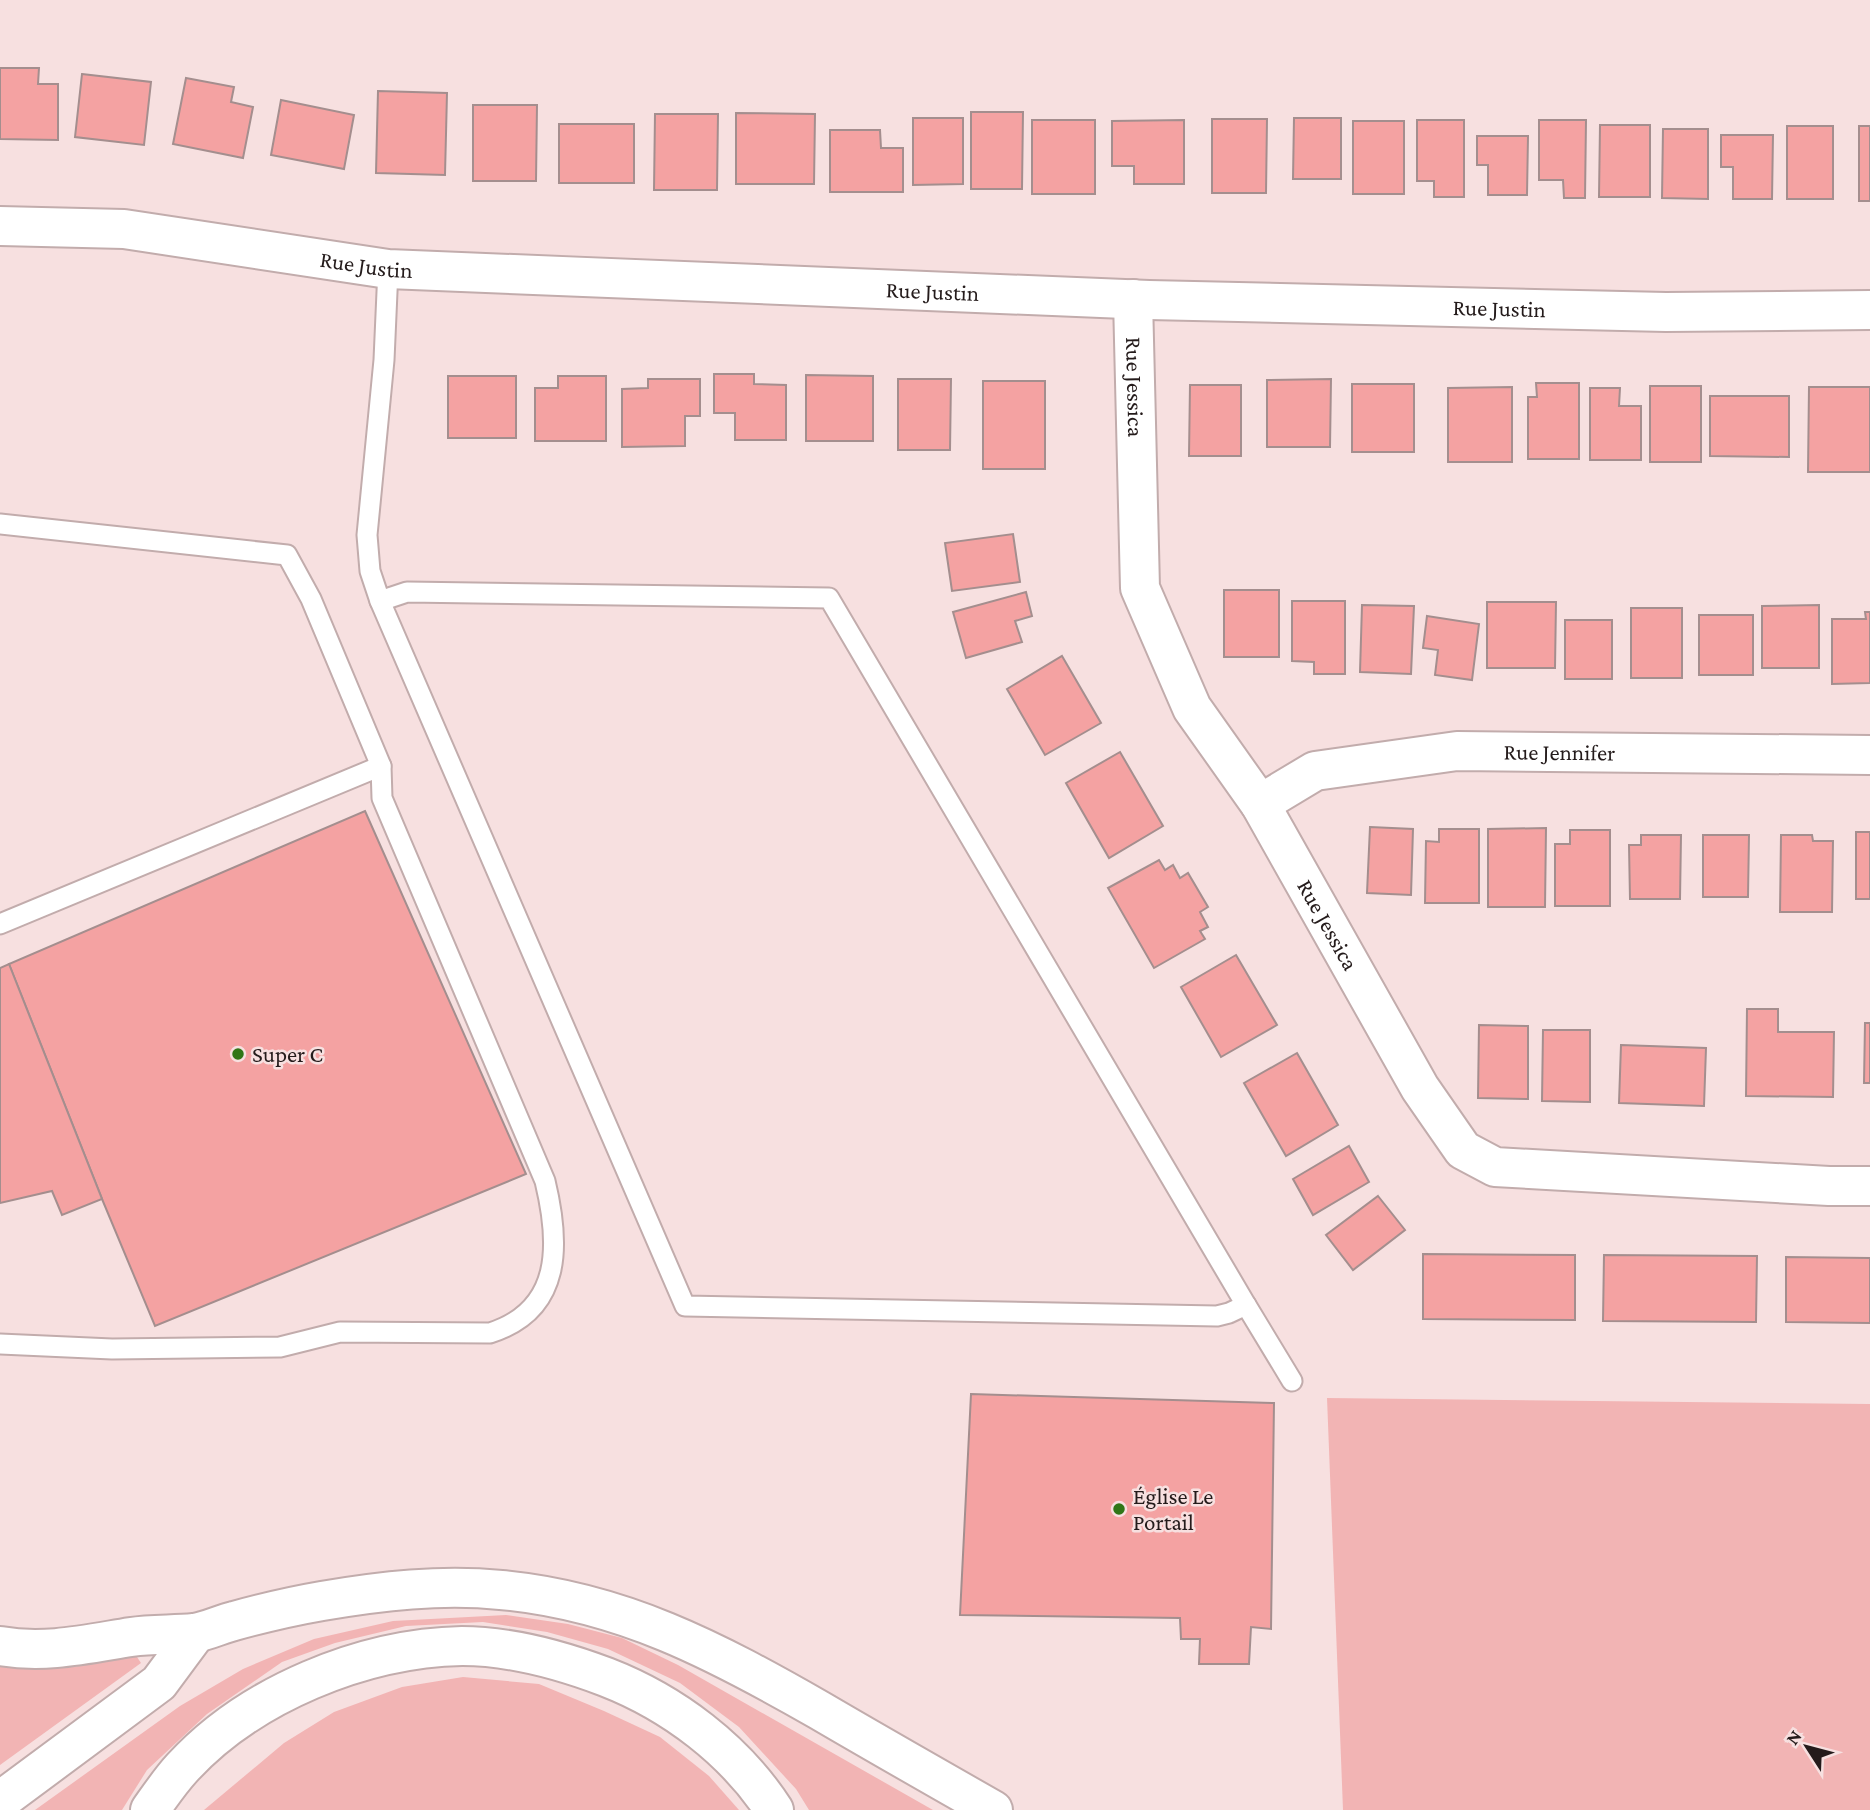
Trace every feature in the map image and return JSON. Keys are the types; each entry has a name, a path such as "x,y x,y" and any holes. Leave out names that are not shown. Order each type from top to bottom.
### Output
{"main road":[{"name":"Rue Justin","path":"0,226 124,229 388,270 1133,299 1666,312 1870,310"},
{"name":"Rue Jessica","path":"1133,299 1140,588 1192,708 1261,804 1420,1088 1463,1150 1496,1167 1870,1186"},
{"name":"Rue Jennifer","path":"1261,804 1315,771 1457,751 1870,755"},
{"path":"0,1646 49,1649 86,1646 133,1636 196,1633 319,1601 403,1589 462,1587 502,1590 576,1602 646,1623 721,1657 765,1679 993,1810"},
{"path":"0,1801 159,1683 196,1633"},
{"path":"150,1810 182,1768 199,1752 239,1720 275,1698 315,1679 369,1659 463,1646 494,1648 560,1661 625,1684 652,1698 677,1713 724,1752 747,1775 774,1810"}],"lane":[{"path":"388,270 384,360 367,535 370,571 380,601 685,1306 1217,1316 1246,1305"},
{"path":"0,524 288,555 311,599 381,766 382,798 545,1181 554,1234 551,1276 544,1291 518,1321 505,1329 490,1333 340,1332 280,1347 112,1349 0,1344"},
{"path":"380,601 407,592 829,598 1292,1381"},
{"path":"0,924 381,766"}],"shaded area":[{"path":"1327,1398 1870,1404 1870,1810 1343,1810"},
{"path":"506,1615 568,1624 622,1638 678,1665 933,1810 809,1810 796,1789 739,1727 680,1683 608,1649 547,1632 483,1622 406,1626 335,1643 282,1662 207,1714 147,1770 122,1810 35,1810 180,1706 243,1669 314,1639 393,1621"},
{"path":"135,1654 141,1663 0,1765 0,1664 34,1668 68,1667"},
{"path":"463,1677 539,1684 660,1737 709,1776 739,1810 204,1810 284,1743 334,1712 402,1687"}],"building":[{"path":"0,68 39,68 38,84 58,84 58,140 0,139"},
{"path":"82,74 151,82 144,145 75,137"},
{"path":"186,78 234,87 231,102 253,107 243,158 173,144"},
{"path":"378,91 447,93 445,175 376,173"},
{"path":"281,100 354,115 344,169 271,155"},
{"path":"473,105 537,105 536,181 473,181"},
{"path":"971,112 1023,112 1022,189 971,189"},
{"path":"736,113 815,114 814,184 736,184"},
{"path":"655,114 718,114 717,190 654,190"},
{"path":"913,118 963,118 963,184 913,185"},
{"path":"1294,118 1341,118 1341,179 1293,179"},
{"path":"1212,119 1267,119 1266,193 1212,193"},
{"path":"1032,120 1095,120 1095,194 1032,194"},
{"path":"1184,120 1184,184 1134,184 1134,166 1112,166 1112,121"},
{"path":"1417,120 1464,120 1464,197 1434,197 1434,181 1417,181"},
{"path":"1539,120 1586,120 1585,198 1564,198 1563,180 1539,180"},
{"path":"1353,121 1404,121 1404,194 1353,194"},
{"path":"559,124 634,124 634,183 559,183"},
{"path":"1600,125 1650,125 1650,197 1599,197"},
{"path":"1787,126 1833,126 1833,199 1787,199"},
{"path":"1859,126 1870,126 1870,201 1859,201"},
{"path":"1663,129 1708,129 1708,199 1662,198"},
{"path":"830,130 880,130 881,148 903,148 903,192 830,192"},
{"path":"1721,135 1773,135 1772,199 1733,199 1733,167 1721,167"},
{"path":"1477,136 1528,136 1527,195 1488,195 1488,165 1477,165"},
{"path":"714,374 754,374 754,384 786,385 786,440 735,440 735,413 714,413"},
{"path":"806,375 873,376 873,441 806,441"},
{"path":"448,376 516,376 516,438 448,438"},
{"path":"558,376 606,376 606,441 535,441 535,388 558,388"},
{"path":"648,379 700,379 700,416 685,416 685,446 622,447 622,389 648,388"},
{"path":"898,379 951,379 950,450 898,450"},
{"path":"1331,379 1330,447 1267,447 1267,380"},
{"path":"983,381 1045,381 1045,469 983,469"},
{"path":"1536,383 1579,383 1579,459 1528,459 1528,397 1537,397"},
{"path":"1352,384 1414,384 1414,452 1352,452"},
{"path":"1190,385 1241,385 1241,456 1189,456"},
{"path":"1650,386 1701,386 1701,462 1650,462"},
{"path":"1512,387 1512,462 1448,462 1448,388"},
{"path":"1809,387 1870,387 1870,472 1808,472"},
{"path":"1590,388 1620,388 1619,406 1641,406 1641,460 1590,460"},
{"path":"1710,396 1789,396 1789,457 1710,456"},
{"path":"1013,534 1020,582 952,591 945,543"},
{"path":"1224,590 1279,590 1279,657 1224,657"},
{"path":"1026,592 1032,616 1015,621 1022,642 966,658 953,612"},
{"path":"1292,601 1345,601 1345,674 1314,674 1314,662 1292,661"},
{"path":"1487,602 1556,602 1555,668 1487,668"},
{"path":"1362,605 1414,606 1411,674 1360,672"},
{"path":"1819,605 1819,668 1762,668 1762,606"},
{"path":"1631,608 1682,608 1682,678 1631,678"},
{"path":"1865,612 1870,612 1870,683 1832,684 1832,619 1866,619"},
{"path":"1699,615 1753,615 1753,675 1699,675"},
{"path":"1427,616 1479,624 1472,680 1435,675 1438,650 1423,648"},
{"path":"1565,620 1612,620 1612,679 1565,679"},
{"path":"1062,656 1101,723 1045,755 1007,689"},
{"path":"1120,752 1163,826 1109,858 1066,783"},
{"path":"365,811 526,1174 155,1326 9,964"},
{"path":"1370,827 1413,829 1411,895 1367,893"},
{"path":"1546,828 1545,907 1488,907 1488,829"},
{"path":"1439,829 1479,829 1479,903 1425,903 1426,841 1439,842"},
{"path":"1570,830 1610,830 1610,906 1555,906 1555,844 1570,844"},
{"path":"1856,832 1870,832 1870,899 1856,899"},
{"path":"1641,835 1681,835 1680,899 1630,899 1629,845 1641,845"},
{"path":"1703,835 1749,835 1748,897 1703,897"},
{"path":"1781,835 1812,835 1813,841 1833,841 1832,912 1780,912"},
{"path":"1159,860 1165,870 1173,865 1180,878 1188,873 1208,907 1200,912 1208,927 1200,931 1205,939 1154,968 1108,888"},
{"path":"1236,955 1277,1025 1221,1057 1181,987"},
{"path":"9,964 102,1199 62,1215 52,1191 0,1203 0,968"},
{"path":"1747,1009 1778,1009 1778,1032 1834,1032 1833,1097 1746,1096"},
{"path":"1865,1023 1870,1023 1870,1083 1864,1083"},
{"path":"1479,1025 1528,1026 1528,1099 1478,1098"},
{"path":"1543,1030 1590,1030 1590,1102 1542,1101"},
{"path":"1621,1045 1706,1048 1704,1106 1619,1103"},
{"path":"1297,1053 1338,1125 1286,1156 1244,1083"},
{"path":"1349,1146 1369,1182 1313,1215 1293,1179"},
{"path":"1378,1196 1405,1230 1353,1270 1326,1235"},
{"path":"1423,1254 1575,1255 1575,1320 1423,1319"},
{"path":"1604,1255 1757,1256 1756,1322 1603,1321"},
{"path":"1786,1257 1870,1258 1870,1323 1786,1322"},
{"name":"Église Le Portail","path":"971,1394 1274,1403 1271,1629 1251,1627 1249,1664 1199,1664 1200,1639 1181,1639 1180,1618 960,1615"}],"place":[{"name":"Super C","path":"238,1054"},
{"name":"Église Le Portail","path":"1119,1509"}]}
